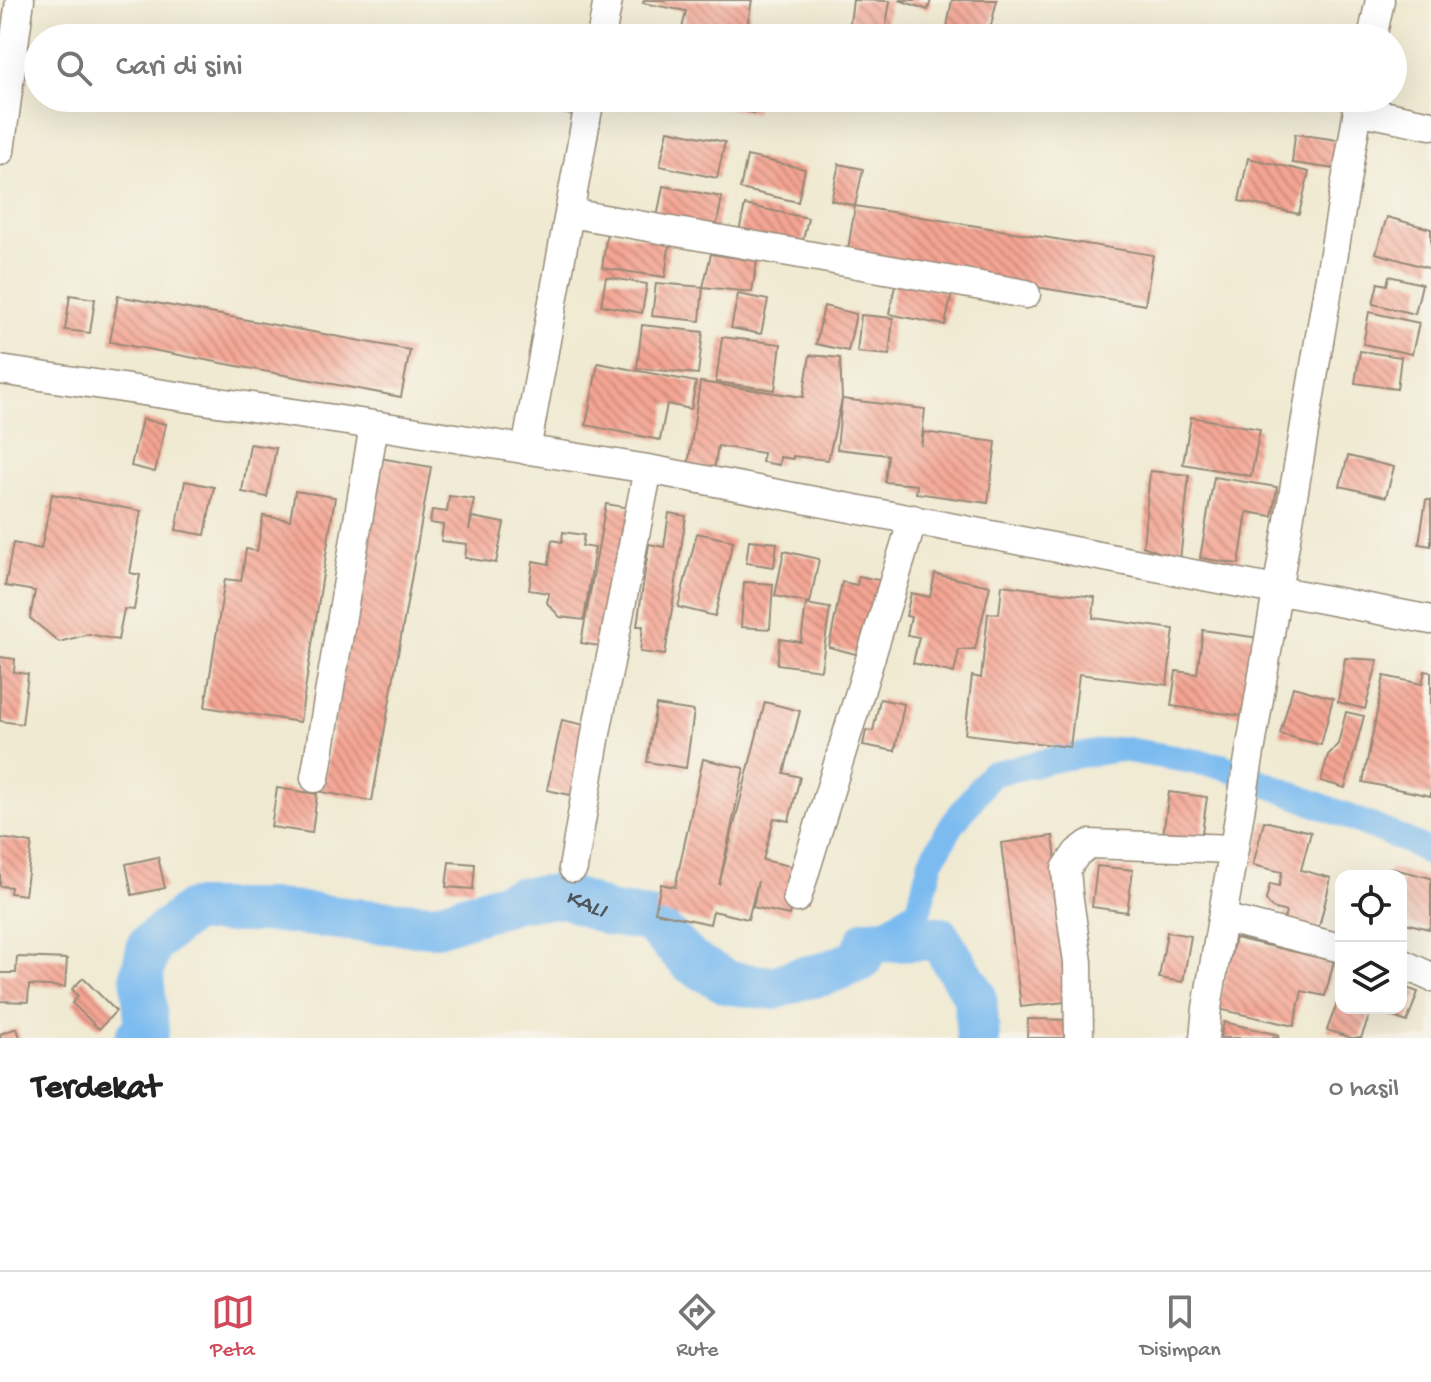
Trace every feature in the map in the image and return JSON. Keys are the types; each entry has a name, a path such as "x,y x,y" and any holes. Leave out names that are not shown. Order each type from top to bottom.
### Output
{"street":[{"path":"0,151 20,0"},
{"path":"604,24 608,0"},
{"path":"1375,24 1380,0"},
{"path":"526,450 588,112"},
{"path":"1204,1038 1357,112"},
{"path":"1386,112 1431,125"},
{"path":"570,213 1026,294"},
{"path":"0,370 648,469 1431,620"},
{"path":"315,778 374,425"},
{"path":"573,868 648,469"},
{"path":"797,898 913,519"},
{"path":"1079,1038 1078,962 1066,869 1077,853 1089,844 1236,839"},
{"path":"1223,918 1335,946"},
{"path":"1407,966 1431,977"}],"building":[{"path":"644,0 752,0 748,24 683,24 686,11 643,3"},
{"path":"853,0 890,1 886,24 850,24"},
{"path":"899,0 931,0 928,10"},
{"path":"952,0 997,0 991,24 948,24"},
{"path":"562,112 580,112 579,116"},
{"path":"668,130 725,142 717,178 660,166"},
{"path":"1295,134 1339,140 1335,169 1292,163"},
{"path":"747,156 805,169 798,202 740,189"},
{"path":"1248,158 1309,172 1299,214 1239,201"},
{"path":"839,164 863,169 855,206 831,200"},
{"path":"663,186 722,197 716,229 657,218"},
{"path":"745,205 808,218 801,249 738,236"},
{"path":"855,206 1153,255 1145,305 847,256"},
{"path":"1387,217 1431,229 1431,269 1376,253"},
{"path":"607,232 670,241 665,277 602,268"},
{"path":"711,254 757,261 752,292 703,287"},
{"path":"1389,276 1422,284 1415,314 1373,304 1378,283 1387,285"},
{"path":"606,277 647,284 642,313 601,305"},
{"path":"896,281 952,293 945,325 889,314"},
{"path":"656,283 703,287 700,321 652,316"},
{"path":"738,294 768,300 761,334 731,328"},
{"path":"70,295 95,299 90,333 65,330"},
{"path":"118,296 410,350 401,397 110,342"},
{"path":"824,306 856,314 848,351 816,344"},
{"path":"1369,312 1419,323 1412,354 1363,344"},
{"path":"861,315 893,318 889,355 857,352"},
{"path":"642,325 703,332 698,374 637,368"},
{"path":"722,337 781,344 775,390 716,382"},
{"path":"1360,351 1401,357 1397,389 1355,383"},
{"path":"810,355 840,358 842,399 828,460 780,457 779,465 762,462 763,453 718,446 714,470 688,466 700,382 803,397"},
{"path":"598,363 696,382 691,409 667,404 660,440 586,425"},
{"path":"842,399 925,409 921,446 924,432 996,442 988,503 916,493 917,485 885,482 888,455 837,449"},
{"path":"1191,417 1260,429 1251,476 1183,464"},
{"path":"142,419 166,424 155,472 131,466"},
{"path":"250,444 276,448 267,497 242,492"},
{"path":"1348,456 1394,467 1386,497 1340,486"},
{"path":"380,458 431,467 372,801 322,792"},
{"path":"1150,471 1189,475 1180,561 1143,546"},
{"path":"1214,477 1277,487 1272,516 1247,512 1239,564 1200,558"},
{"path":"185,481 214,487 205,535 176,530"},
{"path":"295,491 335,497 300,722 205,707 225,579 241,581 246,549 257,551 263,516 290,520"},
{"path":"52,494 141,511 130,573 140,575 134,610 124,609 118,640 89,634 59,642 30,618 35,591 5,586 13,543 41,549"},
{"path":"449,496 474,499 469,530 472,517 504,523 496,563 465,558 467,544 441,541 443,525 430,523 432,510 447,512"},
{"path":"1426,500 1431,500 1431,546 1419,544"},
{"path":"606,504 636,509 611,648 581,643"},
{"path":"669,513 686,516 665,655 640,652 643,626 637,626 649,544 664,547"},
{"path":"563,532 584,535 582,546 595,548 584,620 560,617 547,603 549,593 529,590 533,561 549,564 552,540 562,542"},
{"path":"697,533 733,541 715,616 678,607"},
{"path":"749,540 777,543 774,567 746,563"},
{"path":"784,551 819,559 810,603 775,596"},
{"path":"935,574 990,586 975,649 959,650 954,673 913,663 919,637 907,635 911,617 906,616 911,593 930,597"},
{"path":"859,576 888,582 867,657 829,647 842,582 857,585"},
{"path":"744,582 773,584 770,629 741,627"},
{"path":"1002,585 1095,597 1093,618 1174,629 1167,685 1079,674 1070,747 965,734 972,676 981,678 988,613 999,614"},
{"path":"806,604 830,608 821,670 777,664 780,639 801,642"},
{"path":"1203,630 1260,638 1250,717 1171,706 1176,671 1197,674"},
{"path":"0,657 15,659 14,672 28,674 22,724 0,721"},
{"path":"1345,658 1378,660 1365,709 1338,702"},
{"path":"1425,671 1431,672 1431,796 1363,782 1384,676 1422,684"},
{"path":"1293,687 1333,698 1321,745 1280,734"},
{"path":"880,699 904,704 895,751 863,745 866,730 873,731"},
{"path":"765,702 800,711 784,773 800,777 789,821 774,818 763,860 799,868 789,915 753,907 758,881 748,919 713,911 710,924 655,912 661,884 675,887 703,759 744,768 719,885"},
{"path":"656,705 694,711 686,768 647,762"},
{"path":"1346,712 1364,716 1345,788 1321,781 1328,755 1338,744"},
{"path":"562,720 594,727 580,797 547,790"},
{"path":"277,788 317,794 312,833 271,827"},
{"path":"1169,792 1207,797 1200,847 1162,842"},
{"path":"1264,821 1311,832 1301,870 1331,878 1318,931 1283,923 1286,912 1272,908 1266,900 1270,884 1279,886 1282,872 1253,865"},
{"path":"1053,836 1074,1001 1021,1007 1001,843"},
{"path":"0,838 32,843 25,895 10,893 11,887 0,886"},
{"path":"158,857 165,888 132,895 126,864"},
{"path":"449,862 475,864 473,889 446,887"},
{"path":"1097,866 1133,870 1127,912 1092,907"},
{"path":"1407,872 1431,878 1429,929 1407,924"},
{"path":"1167,932 1191,936 1183,982 1159,978"},
{"path":"1235,938 1334,961 1325,996 1302,991 1294,1026 1218,1009"},
{"path":"17,957 67,959 65,987 29,985 28,1002 0,1001 0,973 16,973"},
{"path":"83,978 116,1011 99,1029 72,1003 78,996 72,989"},
{"path":"1407,988 1418,992 1407,1022 1385,1014 1407,1014"},
{"path":"1335,1008 1335,1014 1370,1014 1361,1038 1327,1030"},
{"path":"1028,1019 1073,1020 1072,1038 1027,1038"},
{"path":"1224,1022 1279,1035 1278,1038 1220,1038"},
{"path":"17,1028 20,1038 0,1038 0,1034"}],"waterway":[{"path":"887,930 919,909 931,861 952,825 991,774 1061,758 1121,749 1222,766 1386,832 1431,854"},
{"name":"KALI","path":"137,1038 147,1030 142,975 149,945 191,911 277,911 436,925 519,899 565,896 608,914 649,920 691,962 729,983 774,988 860,960 868,941 939,938 975,996 978,1038"}]}
